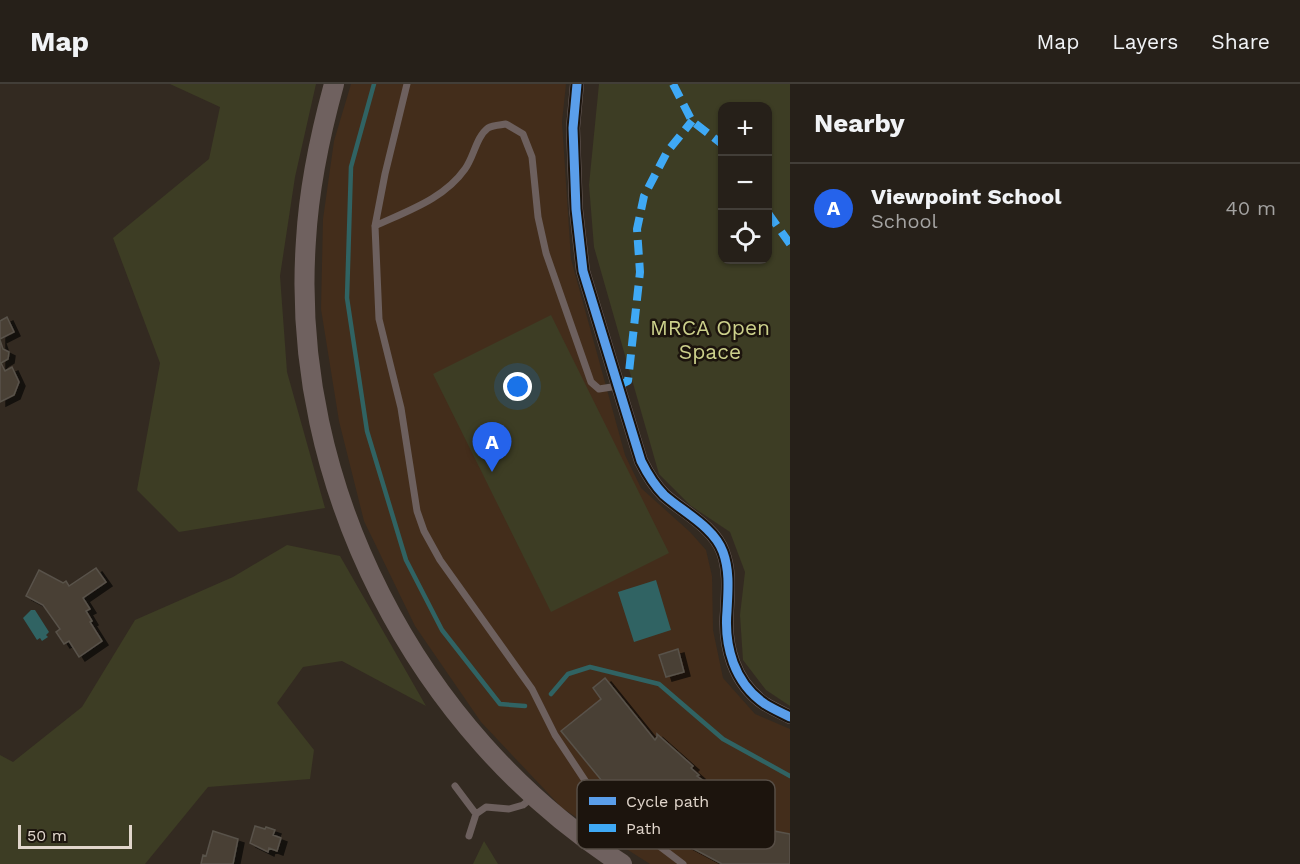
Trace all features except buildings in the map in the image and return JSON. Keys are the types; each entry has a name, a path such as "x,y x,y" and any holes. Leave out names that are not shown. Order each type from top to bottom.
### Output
{"main road":[{"path":"334,84 319,143 309,197 305,242 305,286 307,335 313,385 323,439 337,491 357,545 381,596 408,644 438,689 499,764 562,822 577,832"},
{"path":"601,849 622,864"}],"street":[{"path":"577,84 573,128 575,197 584,271 641,461 649,477 662,493 712,534 723,549 727,566 725,633 729,654 737,671 764,704 790,717"}],"lane":[{"path":"407,84 375,226 379,319 401,408 417,511 424,531 440,560 531,689 555,735 585,780"},
{"path":"375,226 428,201 451,187 467,168 482,135 489,128 506,124 523,134 532,157 538,217 546,253 591,382 599,389 618,386"},
{"path":"455,786 476,814"},
{"path":"469,837 476,814 486,807 509,810 523,805 533,796"},
{"path":"661,849 683,864"}],"shaded area":[{"path":"351,84 566,84 562,122 571,259 625,455 641,488 690,532 706,550 712,576 713,630 723,678 755,714 790,729 790,864 650,864 626,849 775,849 775,780 577,780 577,818 562,808 481,722 415,626 364,521 339,421 321,309 323,219 334,141"}],"green space":[{"path":"170,84 316,84 295,177 280,276 287,372 325,508 179,532 137,490 160,363 113,238 209,159 220,107"},
{"name":"MRCA Open Space","path":"599,84 790,84 790,706 766,690 743,660 740,615 745,572 730,532 691,506 659,474 594,247 589,185"},
{"path":"551,315 669,553 551,612 433,374"},
{"path":"287,545 340,556 426,706 342,661 303,667 277,703 314,750 310,779 208,787 145,864 0,864 0,755 13,762 82,707 135,620 233,577"},
{"path":"484,841 498,864 473,864"}],"water":[{"path":"656,580 671,630 634,642 618,592"},
{"path":"31,610 35,610 49,632 46,635 48,637 42,641 40,638 37,640 23,618"}],"waterway":[{"path":"374,84 351,167 347,298 367,431 406,560 442,630 500,704 525,706"},
{"path":"551,694 568,674 590,667 659,684 723,739 790,776"}],"marked path":[{"path":"673,84 692,121 718,141"},
{"path":"618,386 628,381 640,272 637,229 644,196 667,152 692,121"},
{"path":"772,219 790,244"}],"cycle path":[{"path":"577,84 573,128 576,209 583,271 641,461 651,479 664,495 697,520 719,543 727,566 726,624 733,663 754,695 765,704 790,717"}],"place":[{"name":"Viewpoint School","path":"492,472"}]}
